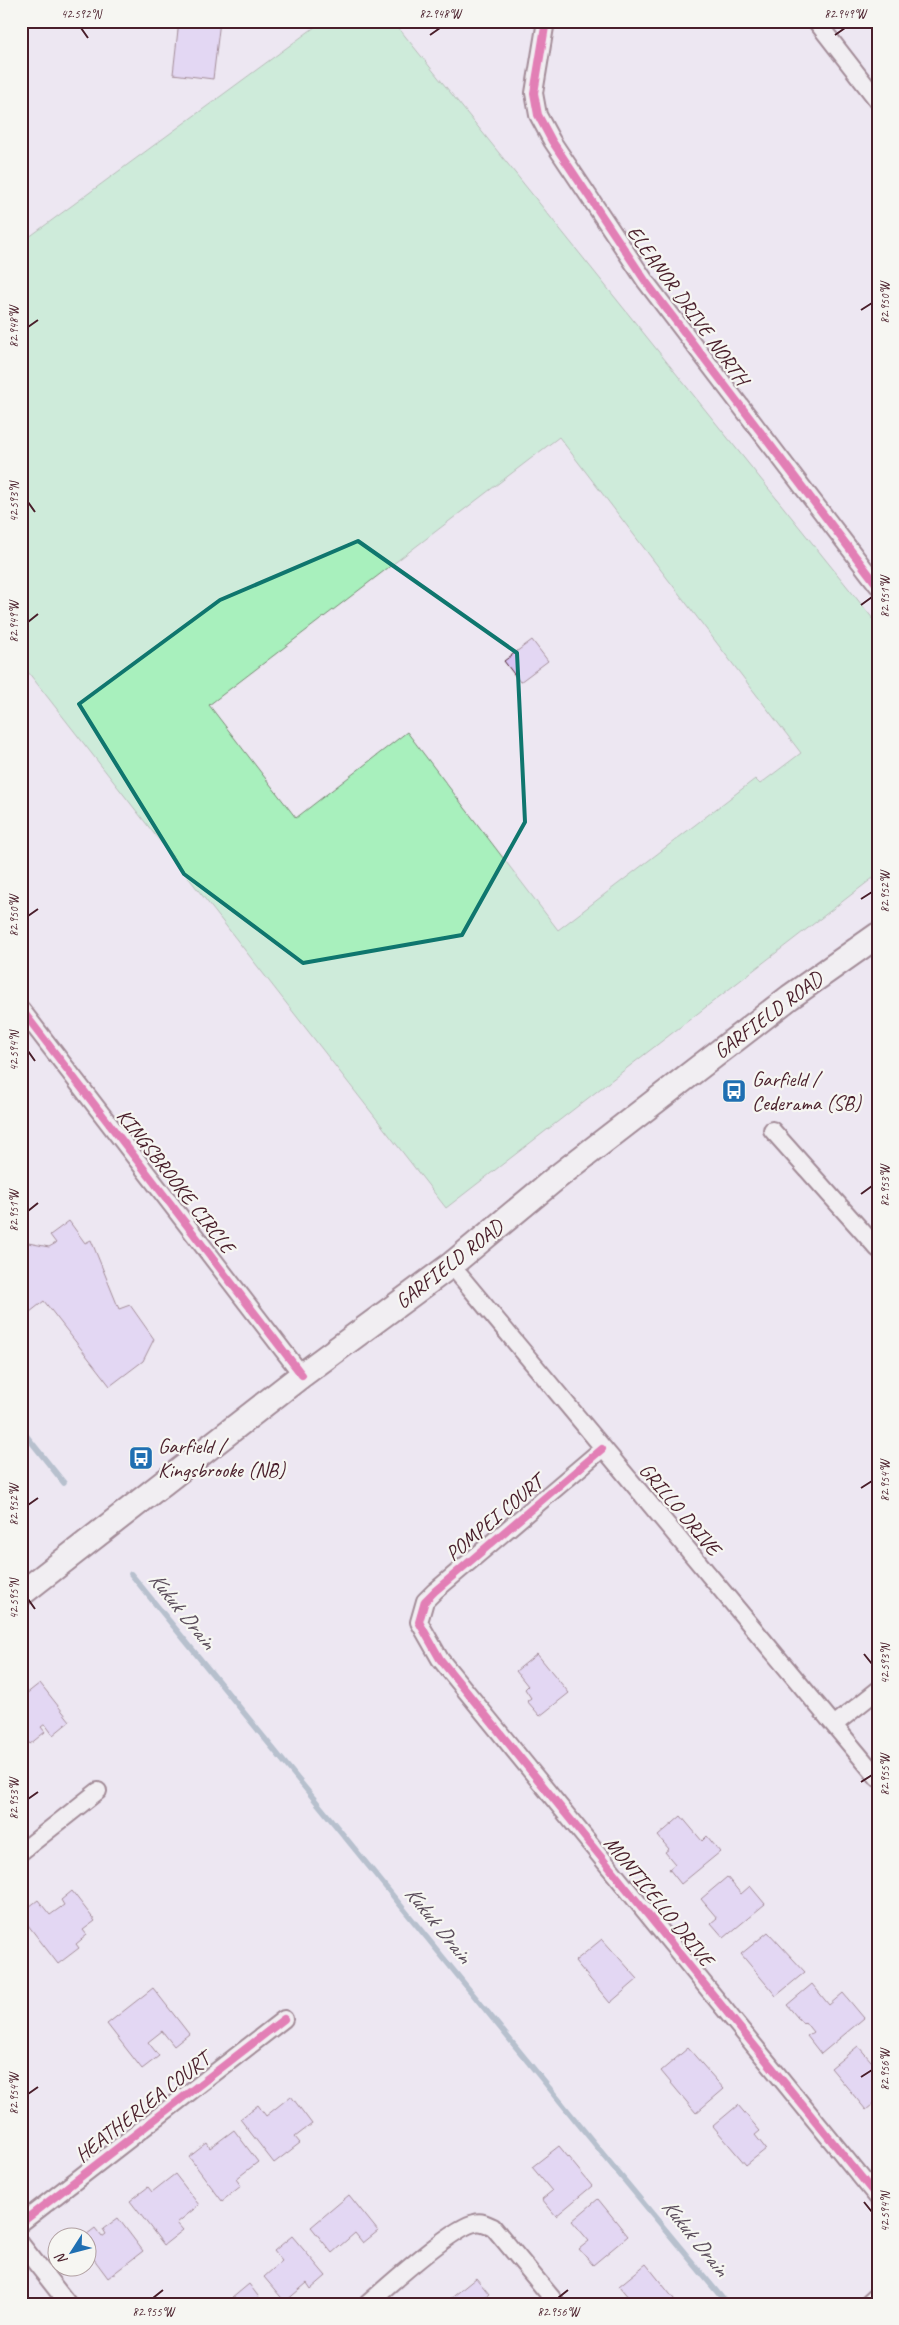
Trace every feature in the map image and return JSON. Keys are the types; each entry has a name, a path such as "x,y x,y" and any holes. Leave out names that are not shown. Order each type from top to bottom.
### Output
{"main road":[{"name":"GARFIELD ROAD","path":"21,1594 302,1375 451,1265 564,1172 790,997 878,935"}],"street":[{"name":"ELEANOR DRIVE NORTH","path":"546,21 534,93 538,115 552,142 646,282 878,586"},
{"path":"816,21 878,101"},
{"name":"KINGSBROOKE CIRCLE","path":"21,1009 302,1375"},
{"path":"772,1130 878,1250"},
{"name":"GRILLO DRIVE","path":"451,1265 602,1449 878,1778"},
{"name":"POMPEI COURT","path":"419,1622 426,1601 435,1591 602,1449"},
{"name":"MONTICELLO DRIVE","path":"419,1622 440,1658 878,2198"},
{"path":"834,1725 878,1690"},
{"path":"21,1852 98,1791"},
{"name":"HEATHERLEA COURT","path":"21,2223 284,2019"},
{"path":"367,2304 455,2232 476,2222 486,2223 493,2227 556,2304"},
{"path":"21,2244 68,2304"},
{"path":"867,2304 878,2294"}],"highlighted area":[{"path":"358,541 517,653 525,822 462,935 303,963 184,874 79,704 220,600"}],"green space":[{"path":"323,21 393,21 878,625 878,874 446,1208 21,663 21,243","holes":["559,437 801,753 760,784 755,779 558,930 407,732 296,818 209,705"]}],"building":[{"path":"179,21 220,21 213,79 173,74"},
{"path":"532,640 548,661 520,682 504,661"},
{"path":"69,1221 85,1243 91,1240 119,1309 130,1305 154,1339 143,1361 110,1386 44,1301 21,1319 21,1283 27,1279 21,1271 21,1244 23,1242 49,1247 56,1243 50,1235"},
{"path":"537,1654 569,1693 540,1716 527,1701 531,1698 525,1689 528,1686 516,1671"},
{"path":"40,1683 70,1721 53,1735 45,1724 41,1727 45,1732 30,1744 21,1733 21,1698"},
{"path":"21,1771 26,1778 21,1782"},
{"path":"681,1816 702,1841 707,1836 720,1852 681,1884 669,1869 675,1864 665,1852 669,1849 658,1836"},
{"path":"727,1877 741,1894 750,1886 765,1904 724,1938 711,1923 717,1918 701,1899"},
{"path":"72,1891 95,1921 83,1930 87,1935 76,1944 79,1948 58,1964 21,1916 21,1913 38,1900 50,1915 64,1905 61,1900"},
{"path":"768,1932 805,1972 776,1996 741,1954"},
{"path":"602,1939 638,1979 610,2003 575,1961"},
{"path":"812,1984 829,2005 843,1993 864,2018 821,2054 807,2036 813,2032 805,2022 803,2024 787,2005"},
{"path":"153,1988 189,2034 174,2046 162,2031 148,2042 159,2056 142,2069 107,2024"},
{"path":"858,2046 878,2069 878,2100 866,2110 831,2068"},
{"path":"688,2048 724,2089 696,2113 661,2071"},
{"path":"291,2096 312,2124 295,2137 300,2143 274,2163 240,2119 258,2105 266,2116"},
{"path":"738,2105 760,2131 755,2135 766,2149 746,2165 713,2126"},
{"path":"234,2130 258,2162 236,2179 241,2186 222,2201 189,2157 207,2143 210,2148"},
{"path":"559,2146 592,2186 556,2216 542,2199 552,2191 532,2167"},
{"path":"175,2174 199,2205 177,2223 183,2230 164,2245 130,2201 148,2187 152,2192"},
{"path":"349,2195 378,2231 363,2243 355,2233 332,2253 311,2227"},
{"path":"598,2199 628,2236 593,2265 579,2249 589,2241 572,2221"},
{"path":"118,2218 143,2251 108,2278 98,2264 98,2232 102,2237 106,2234 103,2229"},
{"path":"292,2236 326,2276 311,2289 307,2283 285,2302 264,2277 282,2261 274,2251"},
{"path":"646,2264 678,2304 634,2304 619,2286"},
{"path":"476,2278 489,2294 479,2302 480,2304 444,2304"},
{"path":"249,2284 264,2304 225,2304"}],"waterway":[{"name":"Kukuk Drain","path":"21,1429 64,1483"},
{"name":"Kukuk Drain","path":"131,1574 727,2304"}],"cycle path":[{"path":"546,21 534,93 538,115 552,141 646,282 878,586"},
{"path":"21,1009 302,1375"},
{"path":"602,1449 435,1591 425,1601 419,1622 440,1659 878,2198"},
{"path":"21,2223 284,2019"}],"place":[{"name":"Garfield / Cederama (SB)","path":"734,1091"},
{"name":"Garfield / Kingsbrooke (NB)","path":"141,1458"}]}
